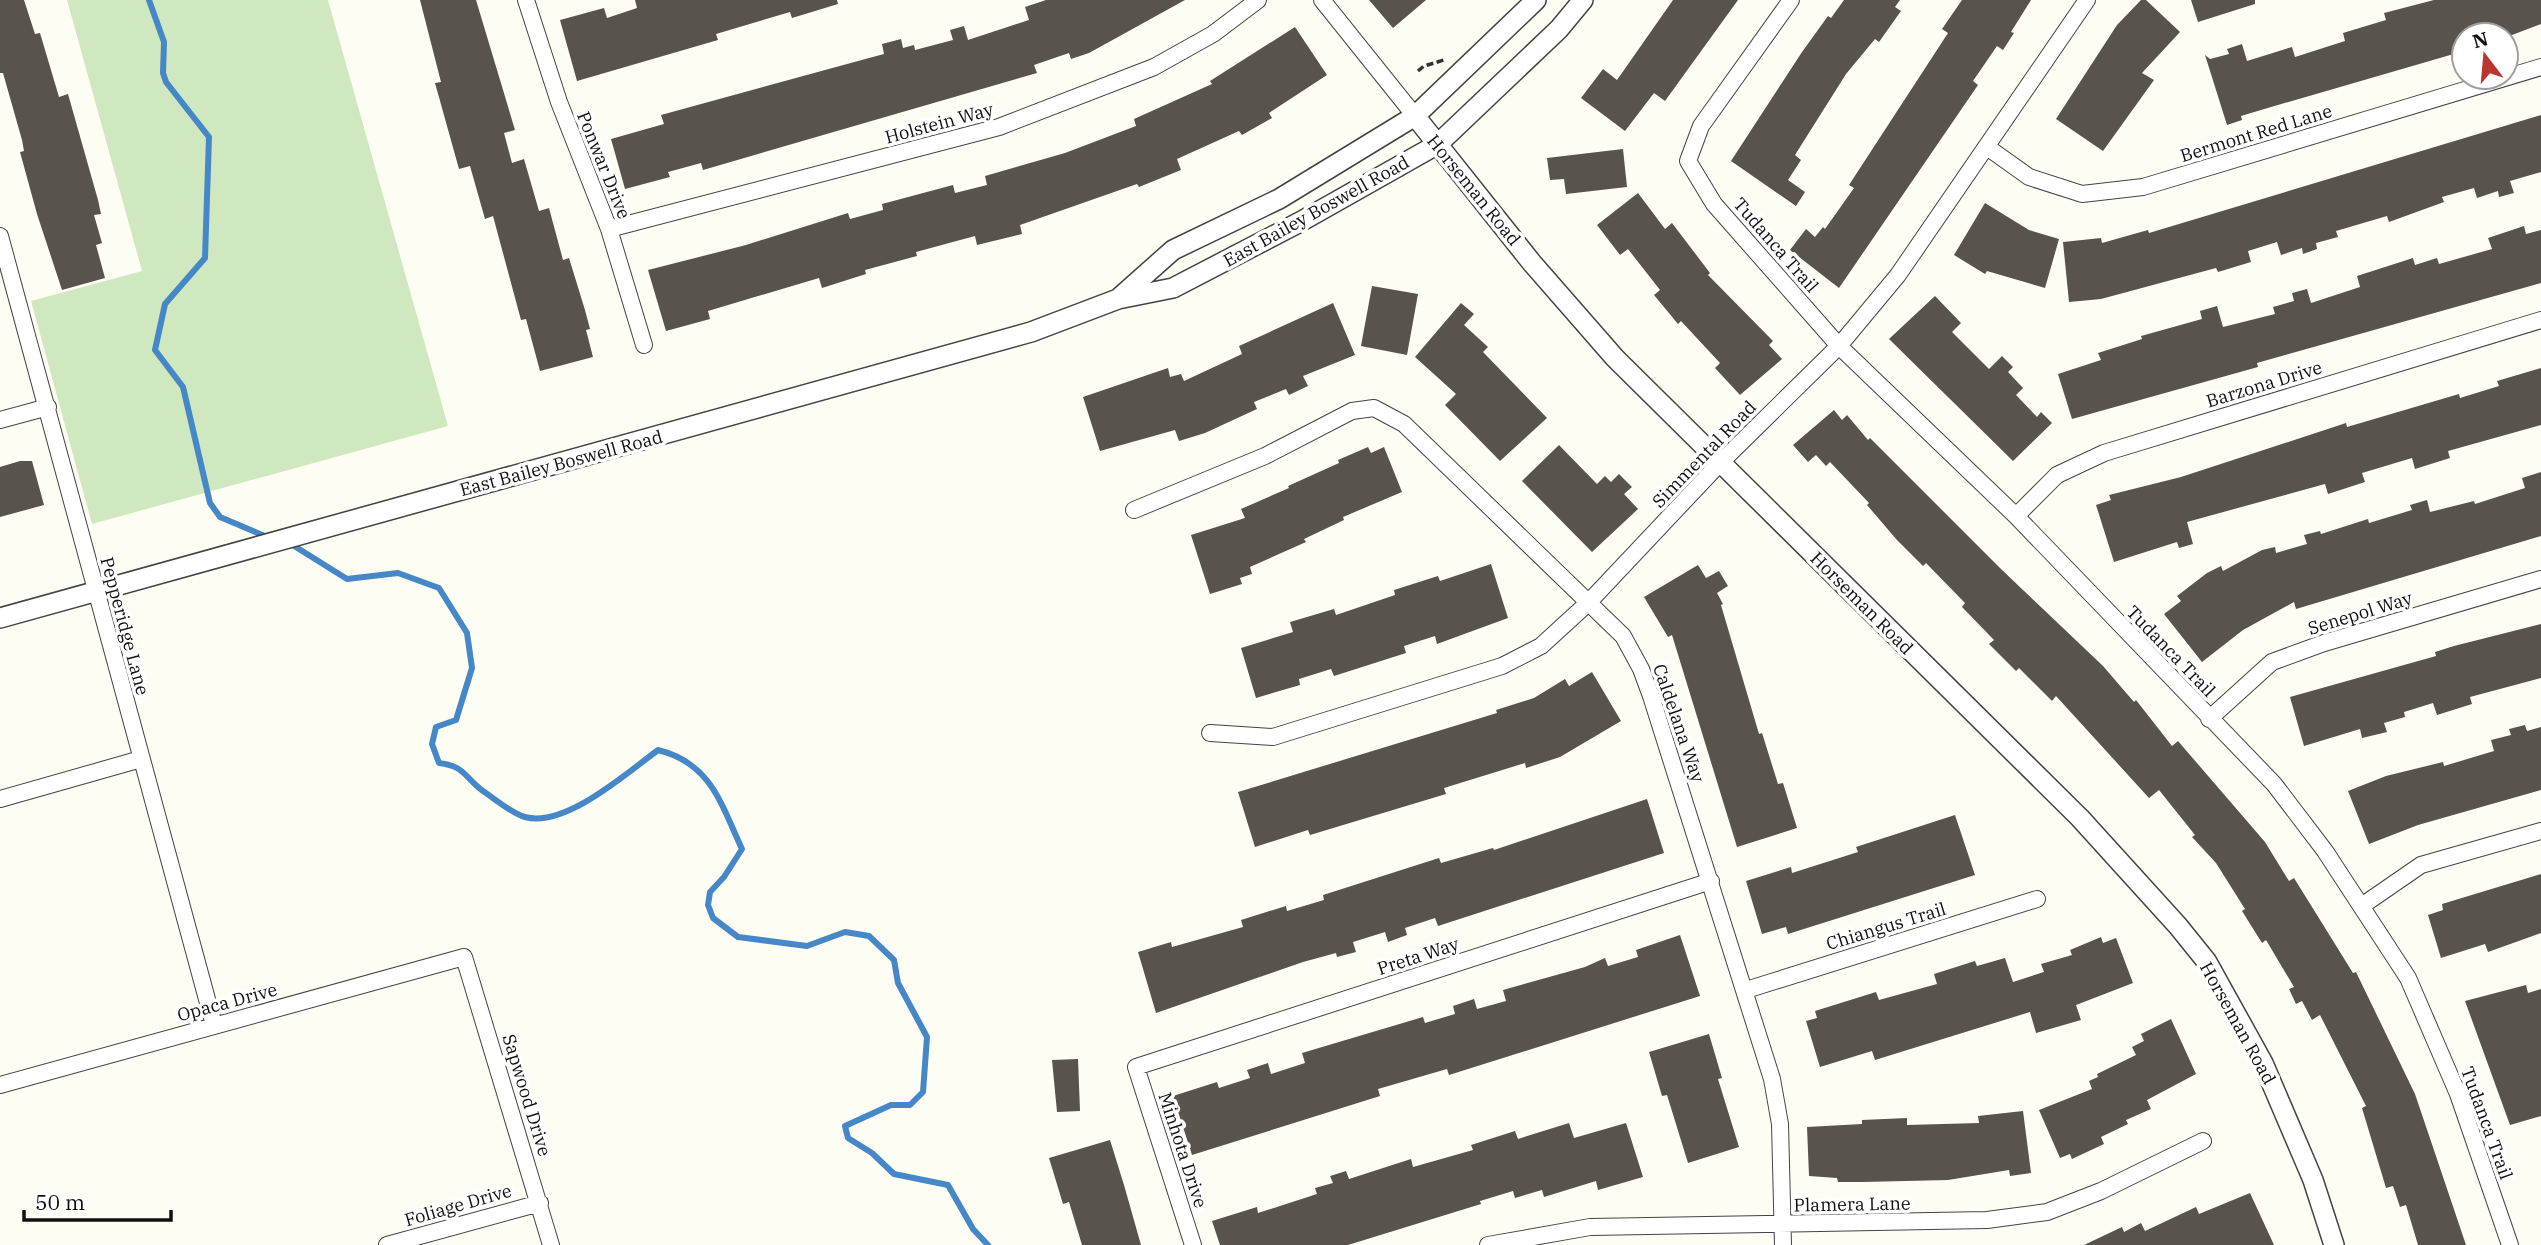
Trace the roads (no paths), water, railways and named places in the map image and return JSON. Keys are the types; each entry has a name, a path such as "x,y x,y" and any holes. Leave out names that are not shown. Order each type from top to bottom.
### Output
{"street":[{"name":"Ponwar Drive","path":"526,0 559,102 609,229 644,345"},
{"name":"Holstein Way","path":"609,229 999,127 1154,67 1213,34 1258,0"},
{"name":"Horseman Road","path":"1322,0 1532,263 1615,358 2080,818 2148,890 2200,953 2273,1084 2313,1180 2334,1245"},
{"name":"East Bailey Boswell Road","path":"1118,299 1173,250 1279,199 1415,116 1536,0"},
{"name":"East Bailey Boswell Road","path":"0,618 1031,332 1118,299 1173,288 1300,222 1437,144 1559,29 1583,0"},
{"name":"Tudanca Trail","path":"1791,0 1700,126 1688,161 1714,204 1839,346 2016,516 2274,784 2363,905 2408,978 2458,1094 2510,1245"},
{"name":"Simmental Road","path":"1210,733 1273,737 1502,667 1541,646 1588,603 1720,463 1839,346 1898,275 2087,0"},
{"name":"Bermont Red Lane","path":"1987,148 2029,177 2082,194 2143,187 2541,67"},
{"name":"Pepperidge Lane","path":"0,236 48,407 94,592 214,1026"},
{"name":"Barzona Drive","path":"2016,516 2057,475 2104,453 2541,320"},
{"path":"0,420 48,407"},
{"name":"Caldelana Way","path":"1133,510 1265,456 1352,411 1374,408 1404,424 1623,636 1641,669 1773,1079 1780,1124 1783,1245"},
{"name":"Senepol Way","path":"2209,719 2272,662 2324,643 2541,579"},
{"path":"0,799 141,759"},
{"path":"2363,905 2421,865 2541,831"},
{"name":"Preta Way","path":"1136,1067 1711,881"},
{"name":"Chiangus Trail","path":"1746,990 2037,899"},
{"name":"Opaca Drive","path":"0,1084 464,957"},
{"name":"Sapwood Drive","path":"464,957 551,1245"},
{"name":"Minhota Drive","path":"1136,1067 1193,1245"},
{"name":"Plamera Lane","path":"1488,1245 1590,1227 1987,1220 2047,1212 2101,1191 2203,1141"},
{"name":"Foliage Drive","path":"387,1245 540,1203"}],"waterway":[{"path":"149,0 164,42 163,73 166,82 209,137 205,258 165,304 155,350 183,387 210,503 220,517 267,537"},
{"path":"291,544 347,579 398,573 439,588 467,633 472,668 456,720 436,727 432,744 439,763 459,769 483,791 514,812 525,817 541,818 576,807 595,796 658,750 676,756 691,765 712,788 742,849 724,877 710,892 708,905 713,918 738,937 807,946 845,932 869,936 894,960 898,983 927,1037 923,1092 910,1105 891,1105 845,1126 848,1138 872,1153 894,1174 948,1185 973,1229 988,1245"}]}
